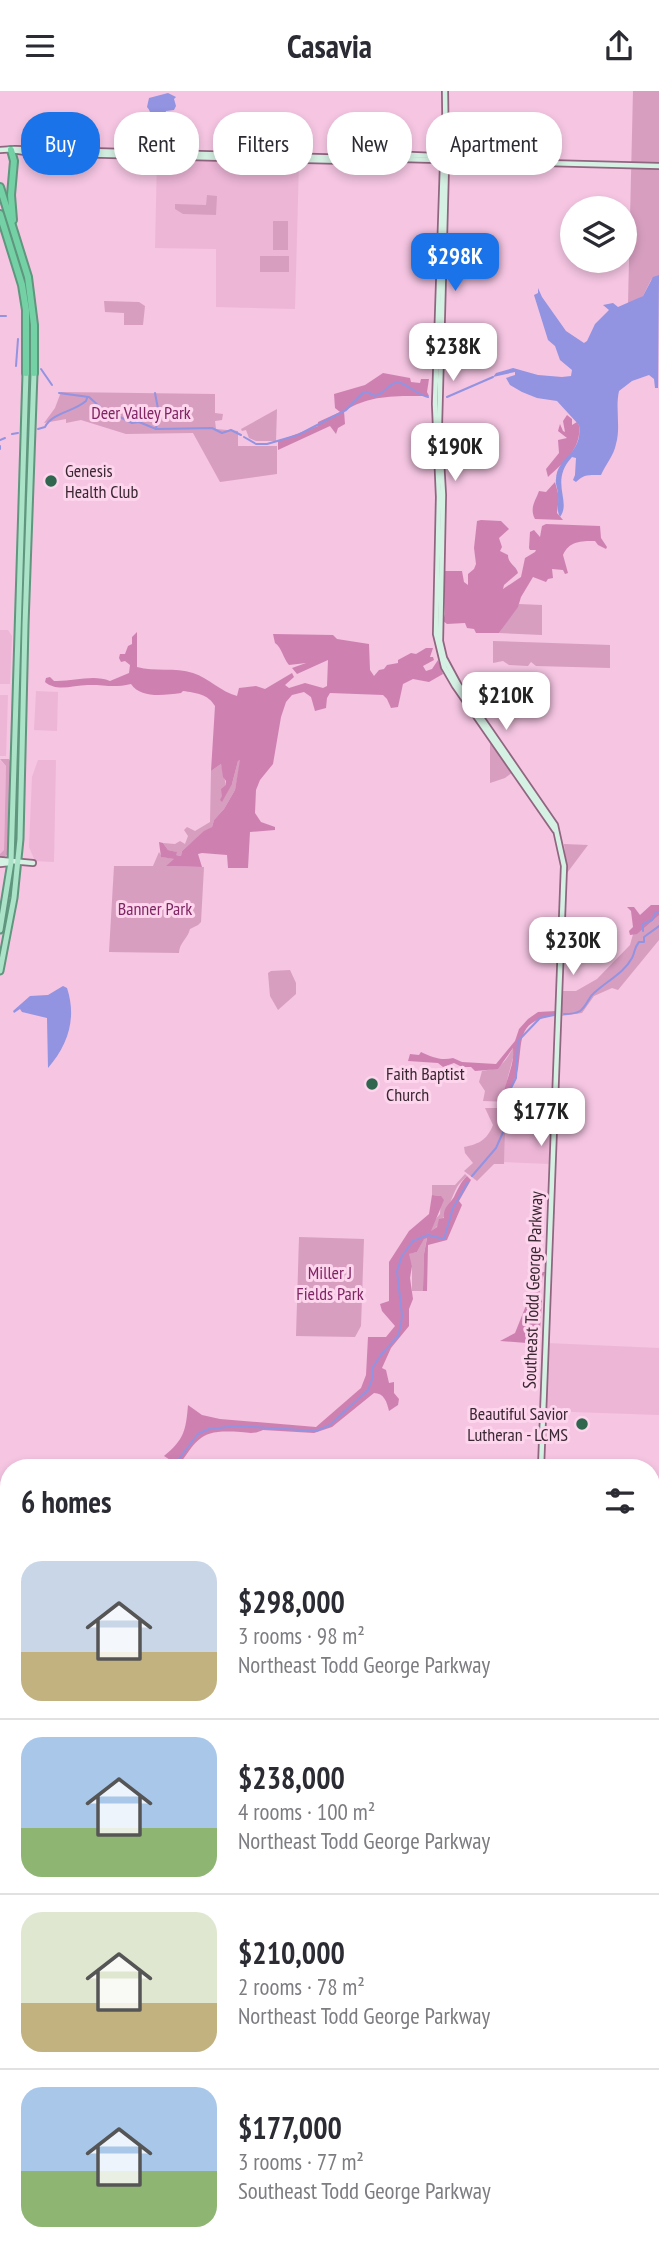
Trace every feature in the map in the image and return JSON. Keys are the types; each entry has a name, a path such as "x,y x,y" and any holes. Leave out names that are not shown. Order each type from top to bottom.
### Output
{"highway":[{"path":"11,150 14,161 12,204 16,235"},
{"path":"14,161 20,152"},
{"path":"0,187 26,267 32,300 30,373"},
{"path":"0,214 19,269 26,310 30,373"},
{"path":"0,223 12,247"}],"main road":[{"path":"444,91 444,112"},
{"path":"1,150 21,150"},
{"path":"11,150 20,152"},
{"path":"100,153 365,162 426,158"},
{"path":"562,163 659,166"},
{"path":"439,554 436,404 443,175"},
{"path":"439,554 443,495 439,426 445,175"},
{"path":"0,930 11,862 30,373"},
{"name":"Southeast Todd George Parkway","path":"439,554 436,638 444,667 455,687 555,831 564,866 541,1459"},
{"path":"0,971 18,863 22,766 21,636 11,627 22,618"},
{"path":"21,636 31,627 22,618"},
{"path":"0,862 33,863"}],"shaded area":[{"path":"199,158 213,159 213,175 299,175 295,309 216,307 216,249 155,248 157,175 199,175"},
{"path":"383,373 410,378 411,382 420,383 421,379 429,379 429,396 385,397 364,401 344,411 345,424 338,428 336,434 330,426 278,450 278,441 318,426 318,422 340,412 335,408 334,394 365,385"},
{"path":"567,415 572,419 572,425 577,422 579,425 578,441 570,455 548,477 546,469 559,453 558,440 567,438 558,431 560,424 565,432 563,421"},
{"path":"555,482 559,497 557,513 563,520 535,519 533,508 539,491 546,492"},
{"path":"477,521 501,521 509,529 499,538 502,547 500,551 508,555 518,573 503,589 521,577 525,558 536,550 529,548 530,532 534,530 540,537 542,526 546,524 600,526 601,538 607,547 606,549 598,545 595,541 572,544 563,555 568,573 552,569 553,578 546,582 533,577 518,607 499,633 476,633 474,629 467,628 465,623 447,624 443,621 444,571 462,571 464,582 468,585 468,574 476,564 474,548"},
{"path":"0,630 8,630 12,636 10,684 0,684"},
{"path":"137,632 137,667 193,673 237,696 239,688 256,686 265,689 292,673 294,677 285,685 289,688 305,683 323,688 327,686 328,660 297,674 292,668 306,663 289,665 275,643 273,634 333,635 337,639 369,644 370,670 374,676 387,665 398,663 398,660 411,653 433,648 430,657 434,660 423,666 426,671 432,669 438,660 443,674 429,682 413,679 403,684 398,707 391,708 383,695 330,693 326,708 315,711 311,697 304,692 292,695 286,702 281,717 273,764 260,780 256,790 255,813 261,822 275,827 275,830 250,832 248,868 228,868 227,855 202,853 198,854 202,867 166,866 174,859 161,857 159,842 181,856 182,851 212,827 235,790 240,760 232,784 222,802 221,789 226,785 226,781 221,764 211,771 215,706 197,693 183,691 154,695 141,692 131,684 61,688 45,682 46,678 50,677 54,681 97,678 110,681 129,673 130,665 125,661 121,662 119,658 132,644 132,637"},
{"path":"36,691 58,692 57,731 34,730"},
{"path":"0,695 8,695 6,756 0,756"},
{"path":"0,760 6,766 4,850 0,854"},
{"path":"38,760 56,760 54,862 35,861 29,847 32,777"},
{"path":"651,905 659,905 659,915 637,934 630,935 629,931 633,927 631,911 627,907 634,907 640,915"},
{"path":"556,1011 556,1015 534,1022 524,1033 518,1069 509,1096 504,1092 512,1065 513,1048 498,1069 475,1071 471,1067 454,1063 443,1067 438,1063 408,1061 410,1054 419,1055 421,1052 441,1059 496,1064 515,1041 519,1029 528,1019 538,1012"},
{"path":"509,1107 552,1109 550,1164 504,1162 505,1133 512,1121"},
{"path":"467,1176 471,1180 459,1201 462,1205 447,1240 428,1245 427,1291 423,1291 423,1288 427,1238 417,1252 409,1254 413,1299 409,1309 409,1326 391,1348 382,1368 386,1370 389,1383 394,1382 398,1405 389,1411 383,1396 374,1393 332,1427 314,1433 263,1430 252,1433 217,1432 202,1437 184,1459 169,1459 164,1456 183,1434 188,1405 202,1415 220,1419 316,1427 361,1388 366,1375 368,1337 386,1337 395,1326 382,1311 380,1304 389,1301 389,1262 409,1231 429,1214 432,1195 441,1196 444,1200 431,1231 437,1227 439,1219 444,1218 445,1209"},
{"path":"533,1272 545,1272 539,1288 542,1301 539,1344 500,1341 515,1333 529,1298"},
{"path":"547,1343 659,1348 659,1415 545,1411"}],"green space":[{"path":"633,91 659,91 659,275 651,280 643,296 628,304 629,273 637,273 637,196 631,196"},
{"path":"207,195 217,196 216,215 183,214 175,209 175,204 206,205"},
{"path":"273,221 288,221 288,250 273,250"},
{"path":"260,256 289,256 289,272 260,272"},
{"path":"104,301 139,302 145,306 143,325 124,325 124,313 105,312"},
{"name":"Deer Valley Park","path":"61,392 215,394 215,413 223,414 222,420 215,421 216,429 238,431 238,446 277,446 277,474 220,482 193,433 126,434 81,420 66,423 66,419 44,423 55,408"},
{"path":"277,409 276,441 256,441 249,438 246,430 242,431 241,429"},
{"path":"519,604 542,605 542,635 499,633"},
{"path":"493,641 610,645 610,668 536,666 531,662 528,666 509,665 503,661 493,663"},
{"path":"490,738 513,772 490,783"},
{"path":"0,759 9,759 11,763 8,854 3,858 0,858 0,854 4,850 6,766"},
{"path":"241,759 235,790 212,827 182,851 181,856 168,850 163,843 175,844 180,841 185,844 188,836 184,830 187,827 195,831 210,822 211,771 221,764 226,785 232,784 238,761"},
{"path":"564,844 588,845 567,873"},
{"name":"Banner Park","path":"159,852 162,857 175,859 167,866 204,867 201,922 190,929 179,953 109,952 114,866 153,866"},
{"path":"659,909 659,940 618,990 612,988 594,996 582,1013 561,1016 562,991 576,991 597,979 630,945 635,927 642,918"},
{"path":"290,970 296,983 296,994 278,1010 270,996 268,973"},
{"path":"513,1048 515,1049 505,1092 509,1096 509,1102 483,1101 485,1091 479,1082 482,1071 501,1064"},
{"path":"485,1108 509,1108 512,1122 505,1133 504,1164 494,1164 477,1181 464,1171 473,1163 464,1147 482,1141 491,1130 493,1125"},
{"path":"465,1174 467,1176 457,1187 443,1218 430,1232 440,1214 441,1196 432,1195 432,1185 455,1185"},
{"name":"Miller J Fields Park","path":"299,1237 364,1239 361,1326 355,1337 296,1336"},
{"path":"427,1237 423,1291 412,1291 412,1266 408,1254 417,1252"}],"water":[{"path":"168,93 176,97 176,106 174,110 166,112 150,112 147,107 149,98"},
{"path":"659,275 658,388 655,388 654,379 649,375 632,381 619,391 618,431 614,452 601,475 587,475 576,482 573,480 576,458 572,457 562,475 564,504 560,517 557,471 577,443 579,425 557,401 537,398 510,385 506,378 515,375 515,372 493,377 496,373 513,368 538,375 571,376 572,370 560,360 555,346 548,340 534,295 538,293 538,288 566,331 584,343 595,324 609,310 603,305 613,303 618,307 643,296 653,277"},
{"path":"63,986 67,988 70,999 69,1031 61,1050 48,1068 47,1018 22,1012 20,1009 14,1013 13,1011 30,996 48,995"}],"waterway":[{"path":"0,316 6,316"},
{"path":"16,366 18,339"},
{"path":"41,369 52,385"},
{"path":"447,397 493,377"},
{"path":"244,437 256,444 267,444 298,435 346,410 363,393 375,396 395,383 428,397"},
{"path":"59,393 89,397 100,407 132,423 139,422 156,429 212,428 222,433 231,430 241,435"},
{"path":"155,393 159,414 156,429"},
{"path":"38,429 81,405 87,398"},
{"path":"12,434 18,433"},
{"path":"0,440 5,438"},
{"path":"643,931 643,924 652,920 656,912 659,913"},
{"path":"564,1014 580,1011 592,995 629,963 639,942 644,942 644,937 659,926"},
{"path":"510,1102 511,1088 516,1078 518,1041 540,1018 554,1015"},
{"path":"472,1176 496,1148 512,1112"},
{"path":"179,1459 198,1434 209,1429 237,1426 316,1431 330,1425 368,1390 373,1377 373,1367 398,1336 401,1325 397,1271 402,1256 413,1241 428,1235 444,1239 453,1208 468,1182"}],"place":[{"name":"Genesis Health Club","path":"51,481"},
{"name":"Faith Baptist Church","path":"372,1084"},
{"name":"Beautiful Savior Lutheran - LCMS","path":"582,1424"}]}
